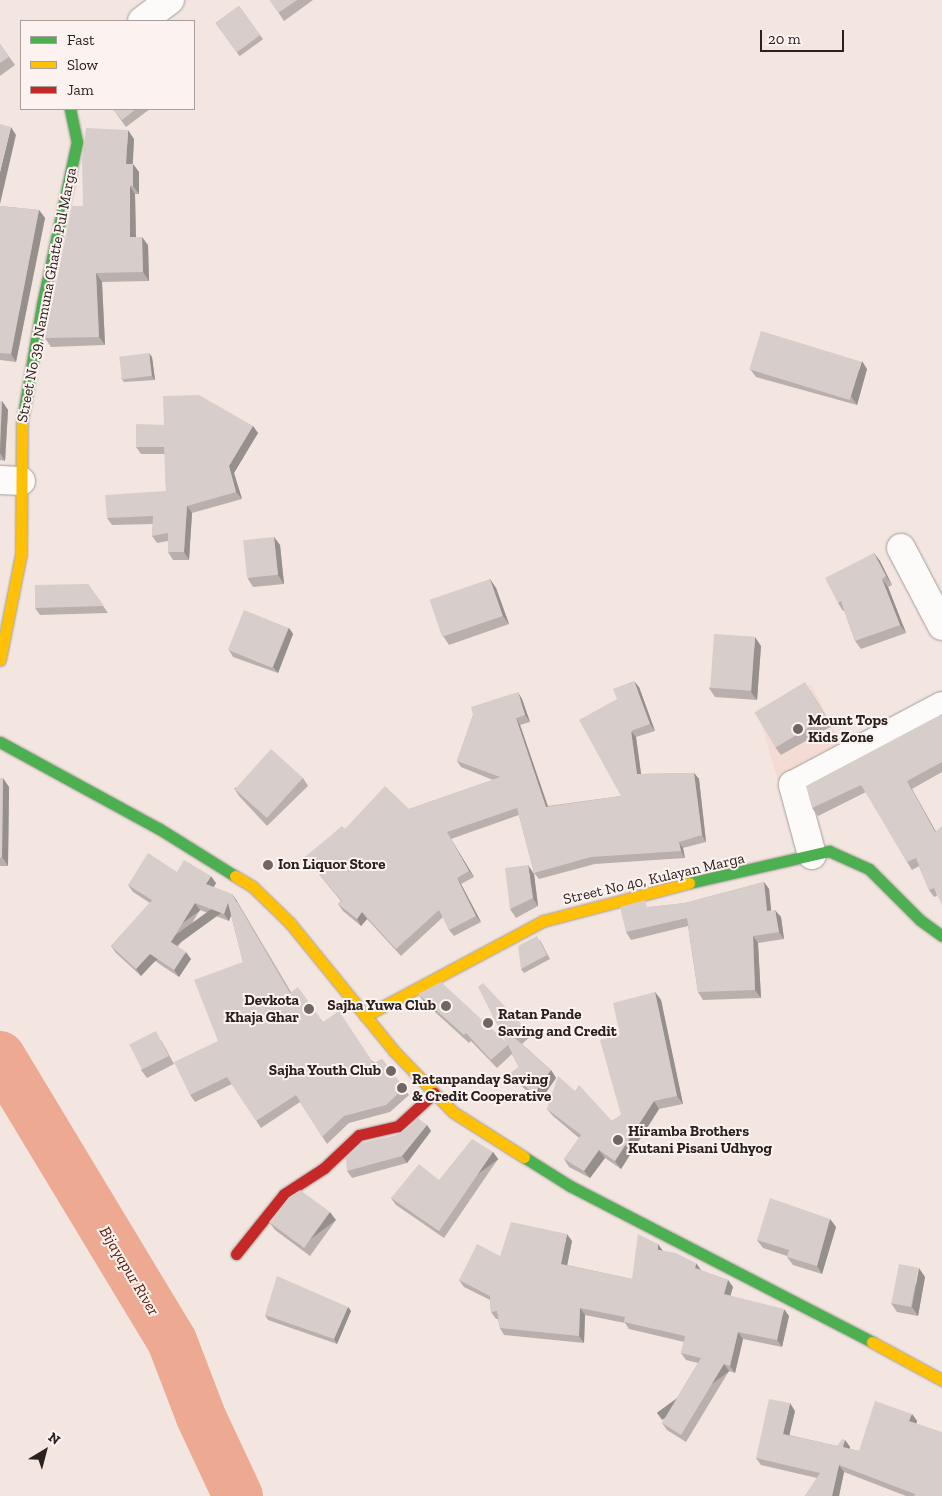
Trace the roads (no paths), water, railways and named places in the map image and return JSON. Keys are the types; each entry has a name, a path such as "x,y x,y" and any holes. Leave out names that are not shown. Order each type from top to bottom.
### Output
{"street":[{"path":"143,20 170,0"},
{"name":"Street No 39, Namuna Ghatte Pul Marga","path":"0,660 20,554 10,481 77,142 70,110"},
{"path":"901,548 942,626"},
{"path":"812,855 793,785 942,706"},
{"path":"0,742 158,828 246,882 290,923 365,1016 453,1112 570,1186 826,1317 942,1380"},
{"name":"Street No 40, Kulayan Marga","path":"365,1016 543,921 649,892 829,851 869,869 920,920 942,936"},
{"path":"236,1254 284,1194 324,1168 359,1136 398,1126 434,1093"}],"waterway":[{"name":"Bijayapur River","path":"0,1056 172,1341 201,1417 238,1496"}],"place":[{"name":"Mount Tops Kids Zone","path":"798,729"},
{"name":"Ion Liquor Store","path":"268,865"},
{"name":"Sajha Yuwa Club","path":"446,1006"},
{"name":"Devkota Khaja Ghar","path":"309,1009"},
{"name":"Ratan Pande Saving and Credit","path":"488,1023"},
{"name":"Sajha Youth Club","path":"391,1071"},
{"name":"Ratanpanday Saving & Credit Cooperative","path":"402,1088"},
{"name":"Hiramba Brothers Kutani Pisani Udhyog","path":"618,1140"}]}
